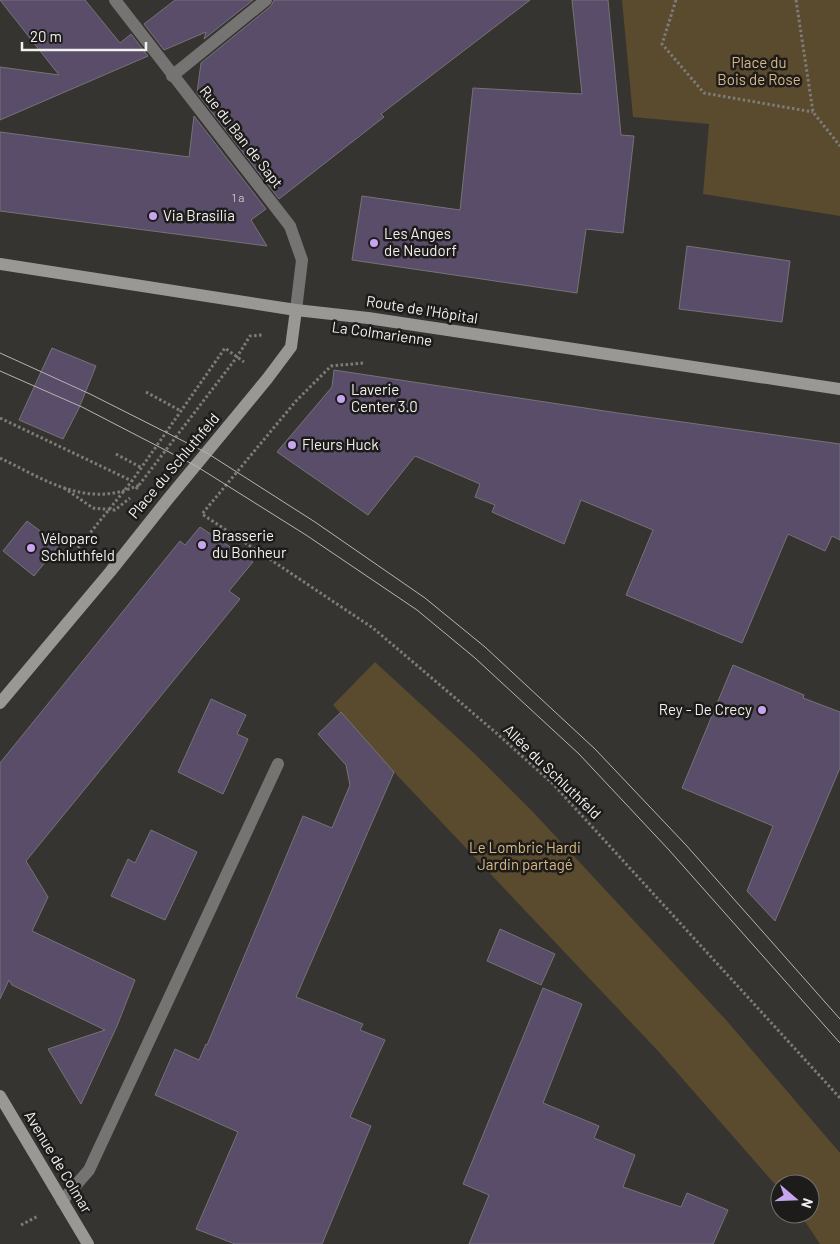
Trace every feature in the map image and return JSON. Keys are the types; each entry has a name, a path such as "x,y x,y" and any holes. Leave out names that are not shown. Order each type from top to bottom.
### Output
{"main road":[{"name":"Route de l'Hôpital","path":"0,264 296,310 368,318 840,389"},
{"name":"Place du Schluthfeld","path":"0,703 110,572 267,379 291,347 296,310"},
{"name":"Avenue de Colmar","path":"0,1096 88,1244"}],"street":[{"name":"Rue du Ban de Sapt","path":"115,0 290,226 302,260 296,310"},
{"path":"172,76 266,0"},
{"path":"62,1201 90,1170 278,764"}],"path":[{"path":"676,0 662,44 704,93 813,112"},
{"path":"796,0 813,112 840,146"},
{"path":"64,488 93,508 115,510 130,499 237,357 250,336 292,334"},
{"path":"78,548 142,468 225,348 247,364"},
{"name":"Allée du Schluthfeld","path":"362,362 331,366 296,401 202,514 373,628 553,784 840,1098"},
{"path":"146,392 181,411"},
{"path":"0,418 132,481"},
{"path":"116,454 142,468"},
{"path":"0,458 64,488 84,494 114,493 140,485"}],"green space":[{"name":"Place du Bois de Rose","path":"622,0 840,0 840,216 703,194 709,124 633,117"},
{"name":"Le Lombric Hardi Jardin partagé","path":"375,662 475,754 533,812 727,1021 840,1153 840,1244 820,1244 807,1224 820,1224 820,1174 770,1174 770,1179 659,1052 333,705"}],"building":[{"path":"0,0 85,0 120,43 131,34 148,56 0,120 0,67 59,75"},
{"path":"175,0 253,0 204,39 206,32 164,50 144,24"},
{"path":"274,0 530,0 381,114 384,117 279,199 197,93 201,63 271,6"},
{"path":"572,0 608,0 621,135 634,136 623,233 586,229 577,293 352,260 362,196 460,210 473,88 582,94"},
{"path":"194,116 266,209 251,220 267,246 0,211 0,132 189,157"},
{"path":"687,246 790,261 782,322 679,309"},
{"path":"52,348 96,366 79,408 63,439 19,420"},
{"path":"334,370 840,444 840,540 832,536 825,551 788,534 742,643 626,595 653,530 581,500 564,544 492,512 495,505 475,497 480,484 415,456 368,515 277,452 332,387"},
{"name":"Véloparc Schluthfeld","path":"27,521 59,545 34,576 3,551"},
{"path":"200,527 253,562 229,591 240,599 26,861 48,897 32,931 135,980 117,1026 81,1104 48,1049 105,1030 12,985 9,980 0,999 0,763 180,541 185,545"},
{"path":"733,665 804,695 803,698 840,712 840,768 775,921 747,891 773,826 682,788"},
{"path":"211,699 246,715 237,734 248,739 223,794 178,772"},
{"path":"341,712 394,772 296,997 363,1024 360,1030 385,1040 350,1117 371,1126 322,1244 235,1244 196,1229 238,1132 155,1095 175,1049 199,1060 207,1045 303,816 332,828 350,785 346,765 318,734"},
{"path":"151,830 197,852 165,920 111,896 128,859 135,863"},
{"path":"500,929 555,954 541,985 487,961"},
{"path":"543,988 582,1004 543,1103 599,1126 594,1138 635,1155 623,1187 681,1207 687,1193 728,1210 713,1244 469,1244 489,1195 463,1184"}],"tram line":[{"path":"0,353 90,394 207,453 315,522 425,598 485,647 595,749 686,845 840,1019"},
{"path":"0,371 82,407 196,466 306,535 417,610 475,658 579,754 669,850 840,1043"}],"place":[{"name":"Via Brasilia","path":"153,216"},
{"name":"Les Anges de Neudorf","path":"374,243"},
{"name":"Laverie Center 3.0","path":"341,399"},
{"name":"Fleurs Huck","path":"292,445"},
{"name":"Brasserie du Bonheur","path":"202,545"},
{"name":"Véloparc Schluthfeld","path":"31,548"},
{"name":"Rey - De Crecy","path":"762,710"}]}
